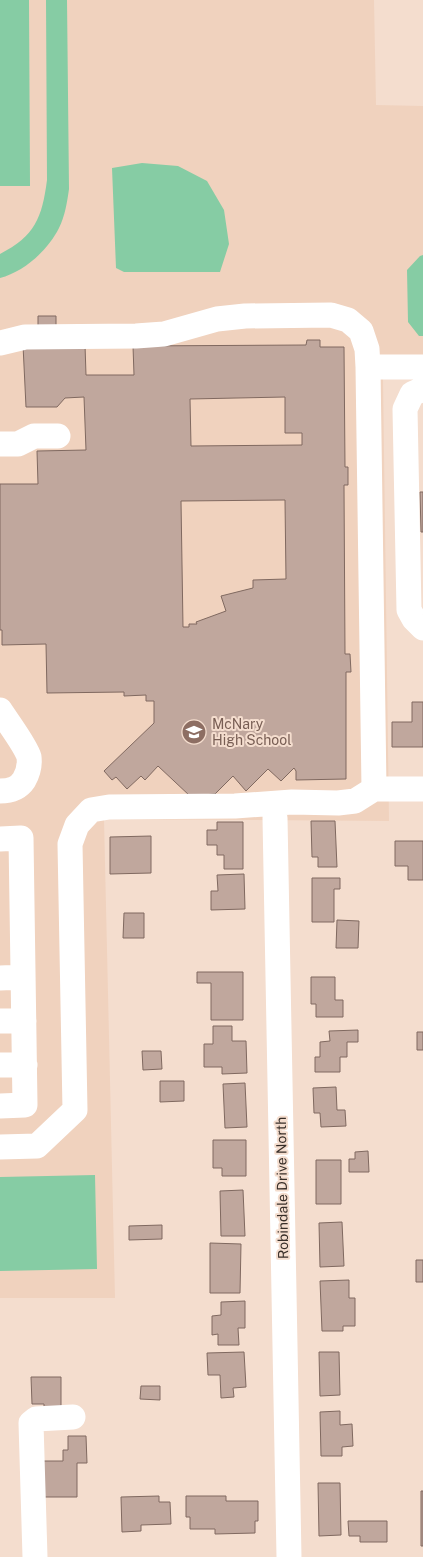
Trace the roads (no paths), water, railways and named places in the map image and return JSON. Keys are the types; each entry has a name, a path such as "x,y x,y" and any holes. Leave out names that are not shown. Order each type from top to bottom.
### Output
{"street":[{"path":"0,343 25,337 164,334 217,319 245,316 331,315 348,320 361,331 368,367 374,789"},
{"path":"368,367 423,367"},
{"path":"423,389 412,394 406,409 409,610 414,619 423,628"},
{"path":"0,444 18,444 34,436 58,436"},
{"path":"0,710 11,746 28,756 29,765 20,786 0,791"},
{"path":"0,1147 37,1146 75,1110 70,844 77,825 91,810 109,807 244,806 292,802 338,803 355,801 374,789 423,789"},
{"name":"Robindale Drive North","path":"275,818 289,1557"},
{"path":"0,839 21,838 11,885 12,1021 25,1065 25,1106 0,1106"},
{"path":"0,1065 25,1065"},
{"path":"34,1557 31,1423 36,1418 73,1417"}],"place":[{"name":"McNary High School","path":"194,732"}]}
